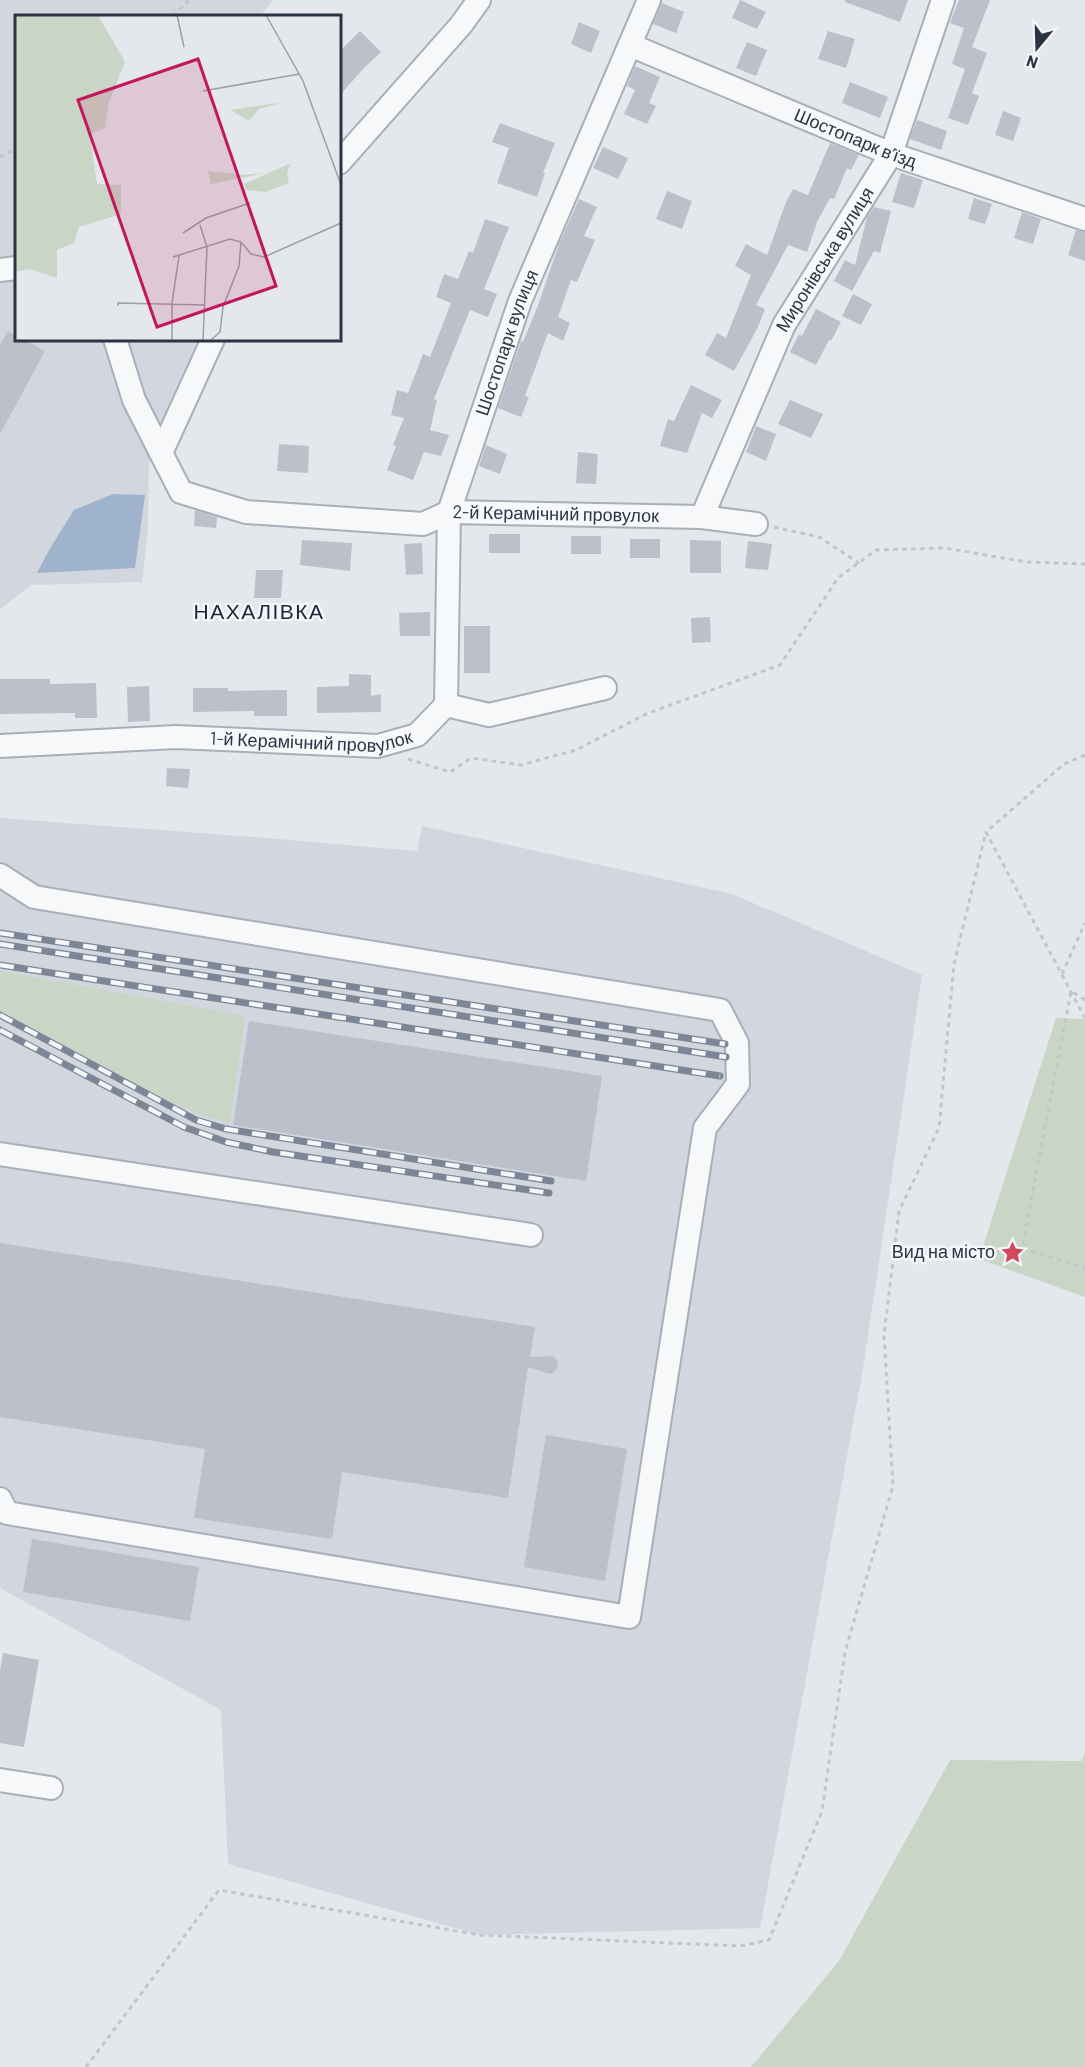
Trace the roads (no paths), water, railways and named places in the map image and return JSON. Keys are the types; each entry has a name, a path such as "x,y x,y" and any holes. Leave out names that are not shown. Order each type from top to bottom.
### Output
{"street":[{"path":"340,162 461,25 479,0"},
{"name":"Шостопарк вулиця","path":"447,705 449,512 520,301 649,0"},
{"name":"Миронівська вулиця","path":"702,517 784,325 891,154 943,0"},
{"name":"Шостопарк в’їзд","path":"630,45 891,154 1085,219"},
{"path":"0,270 15,268"},
{"path":"115,340 134,400 161,453"},
{"path":"161,453 213,340"},
{"name":"2-й Керамічний провулок","path":"161,453 181,492 246,512 423,524 449,512 702,517 756,524"},
{"path":"447,705 489,715 605,688"},
{"name":"1-й Керамічний провулок","path":"0,746 176,737 378,746 417,735 447,705"},
{"path":"0,875 34,897 720,1010 737,1043 738,1084 705,1128 629,1617 7,1513 0,1499"},
{"path":"0,1154 531,1235"},
{"path":"0,1780 51,1788"}],"water":[{"path":"113,494 145,495 135,568 37,573 74,510"}],"railway":[{"path":"0,933 725,1044"},
{"path":"0,944 726,1057"},
{"path":"0,965 720,1076"},
{"path":"0,1015 196,1120 226,1129 551,1181"},
{"path":"0,1030 184,1127 226,1142 273,1152 549,1193"}],"place":[{"name":"Вид на місто","path":"1013,1252"}],"district":[{"name":"НАХАЛІВКА","path":"259,612"}]}
